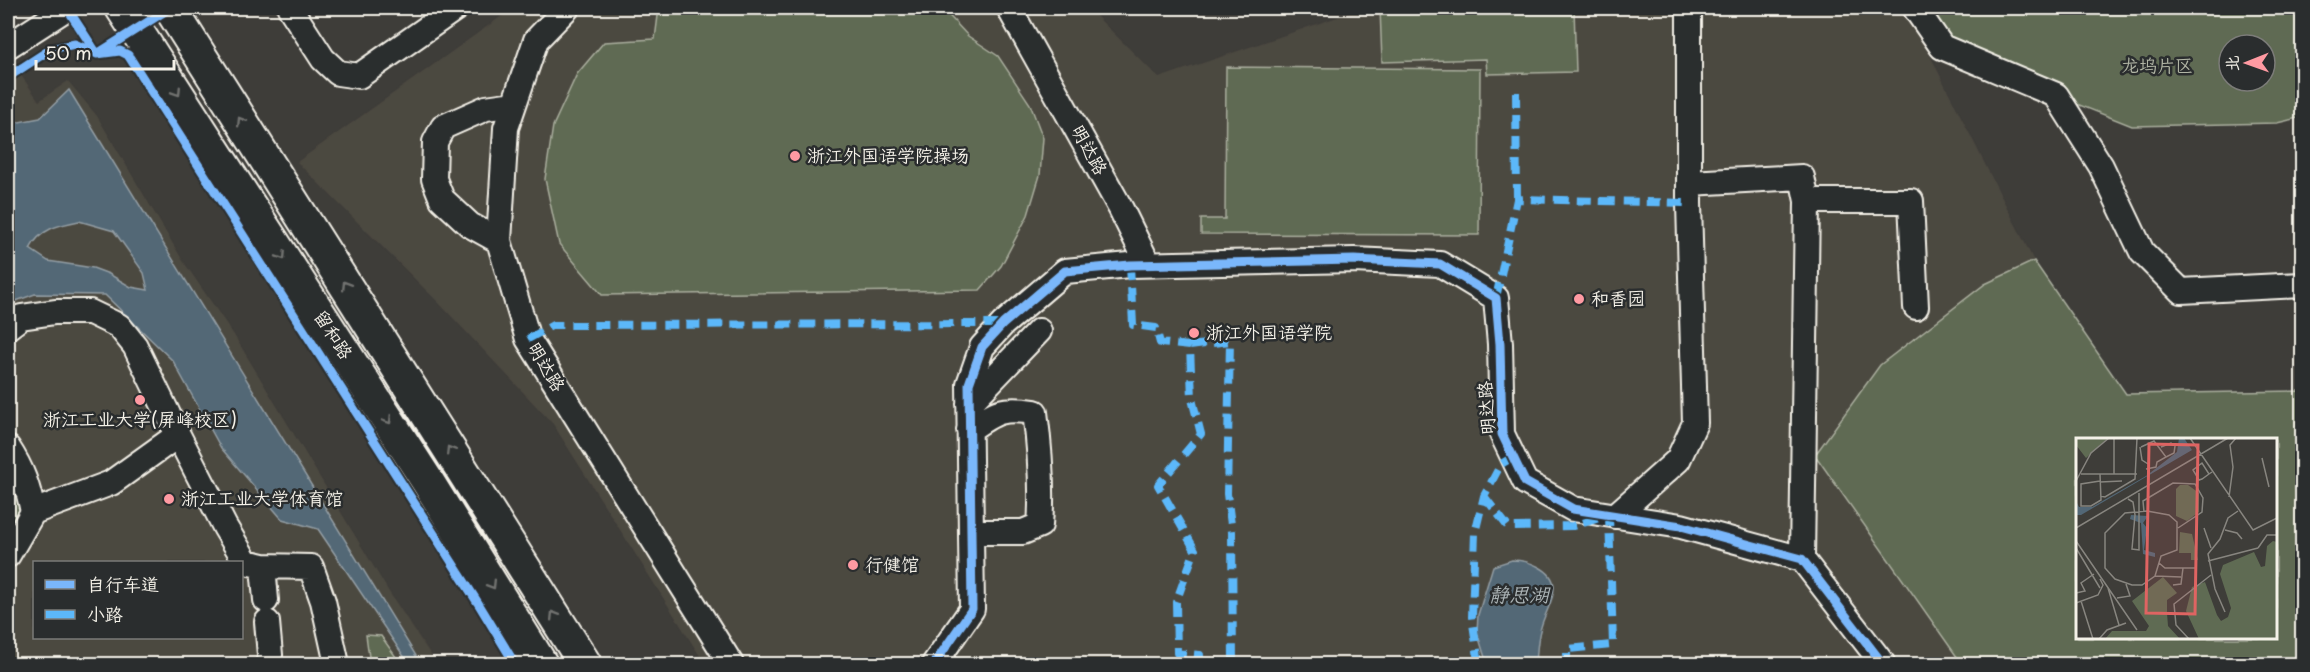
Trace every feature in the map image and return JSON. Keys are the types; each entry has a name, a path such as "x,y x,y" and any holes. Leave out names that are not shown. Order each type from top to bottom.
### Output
{"main road":[{"name":"留和路","path":"122,8 428,482 541,664"},
{"name":"留和路","path":"170,8 585,664"}],"street":[{"path":"8,46 67,8"},
{"path":"290,8 323,59 338,73 359,76 456,8"},
{"name":"明达路","path":"567,8 536,40 506,128 499,241 528,339 731,664"},
{"name":"明达路","path":"1009,8 1115,198 1148,264 1354,260 1440,264 1496,297 1500,344 1502,434 1525,482 1573,509 1681,526 1802,559"},
{"path":"1615,516 1678,460 1695,423 1689,183 1689,8"},
{"path":"1914,8 1942,47 2056,95 2101,166 2142,252 2181,291 2302,285"},
{"path":"499,241 470,225 442,200 434,179 435,142 443,127 486,108 514,104"},
{"path":"1689,183 1802,177 1807,201 1802,559 1883,664"},
{"path":"1807,201 1911,201 1916,307"},
{"path":"934,664 972,609 969,384 982,347 1003,324 1065,271 1148,264"},
{"path":"8,327 21,317 55,312 90,312 118,326 135,346 178,435 246,562 263,566 311,567 322,597 338,664"},
{"path":"969,404 1039,331"},
{"path":"969,430 993,413 1015,409 1035,412 1040,449 1042,496 1040,525 1023,532 970,532"},
{"path":"8,555 33,512 111,483 178,435"},
{"path":"8,448 19,464 28,485 33,512"},
{"path":"263,566 270,655"}],"shaded area":[{"name":"浙江外国语学院","path":"513,8 1088,8 1159,78 1364,8 1906,8 2034,261 1985,284 1815,455 1962,664 705,664 553,424 438,302 297,162"},
{"name":"浙江工业大学(屏峰校区)","path":"18,71 39,101 68,81 97,116 183,261 234,335 389,592 437,664 8,664 8,75"}],"green space":[{"name":"浙江外国语学院操场","path":"659,8 942,8 968,36 998,56 1030,104 1043,138 1040,175 1028,215 1001,266 980,290 602,295 559,244 545,179 553,126 577,74 604,42 655,39"},
{"path":"1380,8 1574,8 1576,72 1487,74 1486,59 1382,62"},
{"name":"龙坞片区","path":"1916,8 2302,8 2302,117 2277,123 2132,126 1942,50"},
{"path":"1226,67 1480,69 1479,235 1201,234 1201,219 1225,219"},
{"path":"2034,261 2126,394 2302,391 2302,664 1962,664 1815,455 1880,365 1985,284"},
{"path":"8,463 25,500 8,532"},
{"path":"366,635 381,636 401,664 370,664"}],"water":[{"path":"69,90 421,664 409,664 318,529 282,519 221,448 173,361 105,295 35,294 8,304 8,124 40,118","holes":["79,221 114,231 144,273 148,290 131,287 93,268 48,261 30,249 44,232 57,226"]},
{"name":"静思湖","path":"1512,560 1529,563 1548,573 1554,587 1553,594 1540,632 1536,664 1487,664 1477,632 1478,615 1493,566"}],"marked path":[{"path":"1516,92 1517,199"},
{"path":"1496,298 1517,199 1689,203"},
{"path":"1130,265 1133,325 1156,328 1160,343 1190,346 1192,399 1201,434 1158,485 1195,550 1176,602 1177,653 1200,655 1200,664"},
{"path":"528,339 553,325 1003,324"},
{"path":"1190,346 1230,341 1227,494 1232,532 1233,664"},
{"path":"1479,664 1472,617 1475,533 1484,496 1501,464 1513,457"},
{"path":"1484,496 1508,527 1573,526 1609,515 1613,645 1567,649 1567,664"}],"cycle path":[{"path":"67,8 97,54 170,8"},
{"path":"8,77 51,49 75,44 97,54 120,51 128,55 515,664"},
{"path":"934,664 972,609 969,384 982,347 1003,324 1065,271 1130,265 1354,260 1440,264 1496,298 1500,344 1502,434 1525,482 1573,509 1681,526 1802,559 1883,664"}],"place":[{"name":"浙江外国语学院操场","path":"795,156"},
{"name":"和香园","path":"1579,299"},
{"name":"浙江外国语学院","path":"1194,333"},
{"name":"浙江工业大学(屏峰校区)","path":"140,400"},
{"name":"浙江工业大学体育馆","path":"169,499"},
{"name":"行健馆","path":"853,565"}]}
